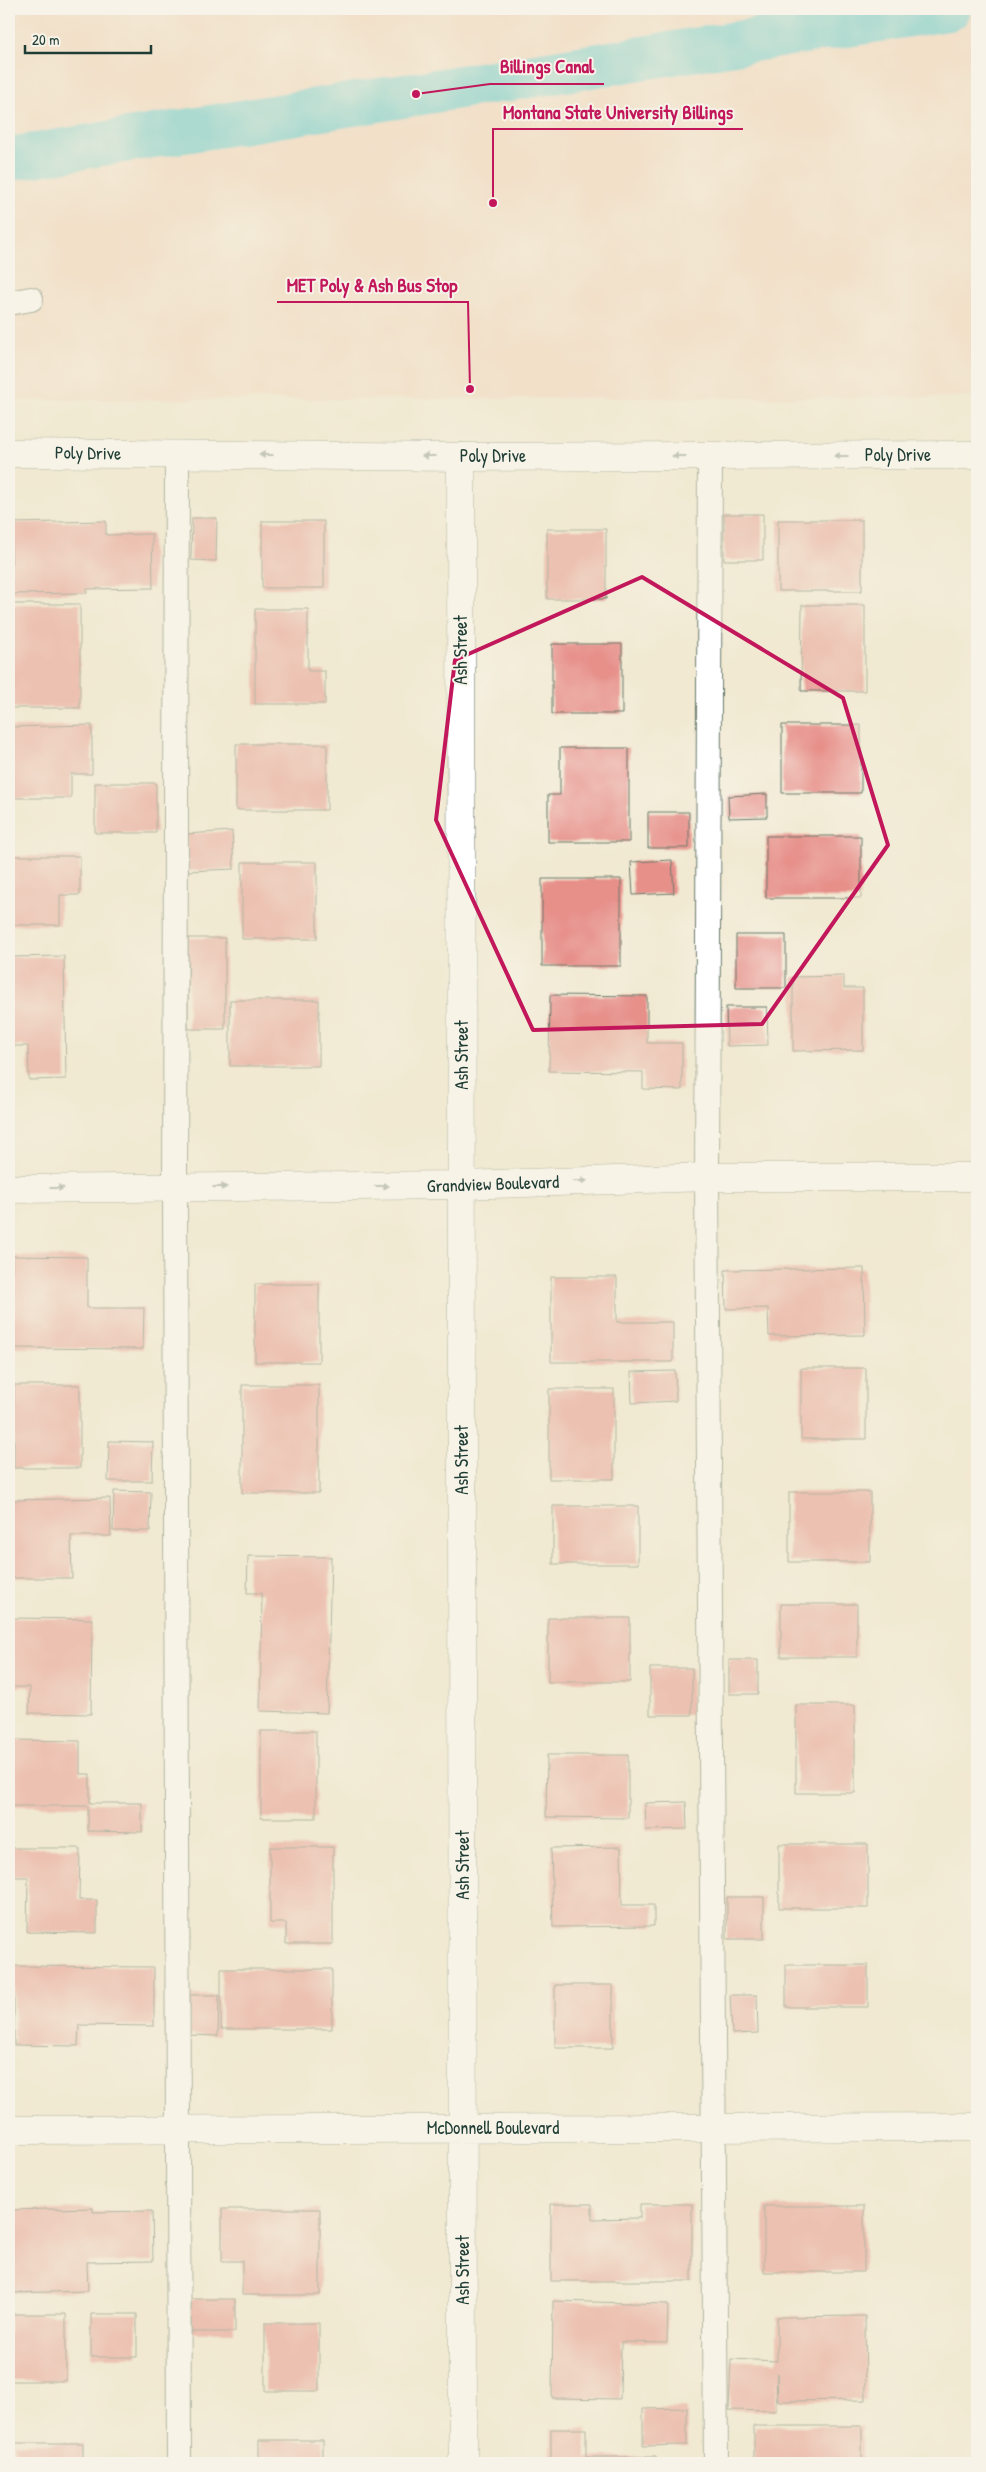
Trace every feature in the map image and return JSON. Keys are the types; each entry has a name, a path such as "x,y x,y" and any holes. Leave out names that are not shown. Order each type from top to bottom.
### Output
{"street":[{"name":"Poly Drive","path":"9,452 461,457 977,455"},
{"name":"Ash Street","path":"461,457 463,2463"},
{"name":"Grandview Boulevard","path":"9,1189 462,1185 707,1177 977,1178"},
{"name":"McDonnell Boulevard","path":"9,2130 977,2127"}],"lane":[{"path":"177,454 176,1187 179,2463"},
{"path":"710,456 707,1177 716,2463"}],"highlighted area":[{"path":"642,577 843,698 888,845 762,1024 533,1030 436,820 455,660"}],"shaded area":[{"path":"9,9 977,9 977,397 9,400"}],"building":[{"path":"724,514 763,514 763,560 724,560"},
{"path":"192,518 217,518 216,561 191,560"},
{"path":"778,520 862,520 862,591 778,591"},
{"path":"106,521 106,535 152,534 153,588 86,589 87,593 12,594 11,523"},
{"path":"262,521 324,521 324,588 262,588"},
{"path":"547,529 606,529 606,599 547,599"},
{"path":"9,604 80,604 80,708 9,708"},
{"path":"802,605 865,605 865,691 801,691"},
{"path":"255,609 308,609 308,671 325,671 325,704 255,704"},
{"path":"552,644 622,644 622,714 552,714"},
{"path":"92,725 92,774 71,774 71,798 9,798 9,727"},
{"path":"782,725 861,725 861,793 782,793"},
{"path":"236,744 327,744 327,810 236,810"},
{"path":"560,748 629,748 629,842 548,842 548,795 560,795"},
{"path":"95,783 156,783 156,833 95,833"},
{"path":"767,794 767,817 729,818 728,796"},
{"path":"648,812 689,812 689,848 648,848"},
{"path":"232,831 234,869 188,871 186,834"},
{"path":"766,836 861,836 861,898 766,898"},
{"path":"11,856 80,856 80,895 60,895 60,925 11,925"},
{"path":"672,860 674,893 633,895 631,862"},
{"path":"242,862 317,862 317,939 242,939"},
{"path":"542,879 621,879 621,966 542,966"},
{"path":"736,935 786,935 786,988 736,988"},
{"path":"188,938 225,938 225,1029 188,1029"},
{"path":"64,956 66,1079 29,1080 28,1046 9,1046 9,957"},
{"path":"844,976 844,988 863,988 863,1050 793,1051 793,977"},
{"path":"550,995 647,996 647,1043 682,1043 682,1090 643,1089 643,1072 549,1071"},
{"path":"230,1000 319,1000 319,1066 230,1066"},
{"path":"726,1007 767,1007 768,1045 727,1046"},
{"path":"12,1256 87,1257 87,1308 144,1308 143,1349 12,1348"},
{"path":"864,1268 865,1335 769,1336 768,1308 726,1309 725,1270"},
{"path":"551,1277 617,1277 617,1322 673,1322 673,1362 551,1362"},
{"path":"255,1284 319,1284 319,1362 255,1362"},
{"path":"801,1368 866,1368 866,1439 801,1439"},
{"path":"675,1371 676,1401 632,1403 631,1372"},
{"path":"14,1385 80,1385 80,1468 14,1468"},
{"path":"242,1385 319,1385 319,1493 242,1493"},
{"path":"549,1389 614,1389 614,1479 549,1479"},
{"path":"109,1441 153,1442 152,1481 108,1481"},
{"path":"114,1491 151,1492 150,1531 113,1531"},
{"path":"789,1492 870,1492 870,1562 789,1562"},
{"path":"110,1498 111,1536 71,1536 72,1578 9,1578 9,1500"},
{"path":"553,1506 638,1506 638,1564 553,1564"},
{"path":"248,1556 331,1557 327,1713 260,1711 262,1593 247,1593"},
{"path":"781,1604 857,1604 857,1657 781,1657"},
{"path":"9,1618 92,1619 91,1714 29,1713 30,1687 9,1687"},
{"path":"548,1618 630,1618 630,1682 548,1682"},
{"path":"729,1660 758,1660 758,1694 729,1694"},
{"path":"650,1668 692,1668 692,1715 650,1715"},
{"path":"796,1705 855,1705 855,1793 796,1793"},
{"path":"261,1731 316,1731 316,1818 261,1818"},
{"path":"9,1740 80,1741 80,1774 90,1774 90,1803 142,1803 142,1832 88,1831 88,1806 9,1806"},
{"path":"547,1755 628,1755 628,1818 546,1817"},
{"path":"686,1802 687,1829 646,1830 645,1803"},
{"path":"779,1844 868,1844 868,1908 779,1908"},
{"path":"270,1847 333,1847 333,1944 286,1944 286,1923 270,1923"},
{"path":"621,1847 622,1905 654,1905 654,1926 553,1927 551,1848"},
{"path":"9,1848 80,1848 79,1900 97,1900 97,1933 27,1932 28,1877 9,1877"},
{"path":"727,1897 764,1897 764,1939 727,1939"},
{"path":"786,1965 868,1965 868,2007 786,2007"},
{"path":"14,1966 154,1967 154,2026 79,2025 78,2046 14,2045"},
{"path":"221,1969 332,1969 332,2029 221,2029"},
{"path":"555,1985 613,1985 613,2048 555,2048"},
{"path":"190,1995 219,1995 218,2036 189,2035"},
{"path":"730,1995 757,1995 758,2033 732,2034"},
{"path":"551,2204 592,2204 592,2219 640,2218 640,2204 692,2204 692,2281 551,2281"},
{"path":"764,2206 864,2206 864,2272 764,2272"},
{"path":"93,2208 93,2212 152,2211 153,2261 87,2262 88,2291 10,2293 9,2210"},
{"path":"222,2209 320,2209 320,2295 242,2295 242,2261 222,2261"},
{"path":"191,2299 235,2299 235,2332 191,2332"},
{"path":"553,2301 668,2304 667,2343 621,2342 620,2399 552,2398"},
{"path":"9,2314 66,2314 66,2381 9,2381"},
{"path":"91,2314 137,2314 137,2357 91,2357"},
{"path":"865,2316 866,2400 778,2401 777,2373 776,2411 729,2410 731,2359 777,2361 777,2317"},
{"path":"265,2323 319,2323 319,2391 265,2391"},
{"path":"687,2408 687,2445 643,2446 643,2409"},
{"path":"754,2426 862,2426 862,2463 754,2463"},
{"path":"551,2429 586,2429 586,2457 656,2457 656,2463 551,2463"},
{"path":"259,2440 323,2440 323,2463 259,2463"},
{"path":"14,2443 83,2443 83,2463 14,2463"}],"waterway":[{"path":"9,159 949,9"}],"place":[{"name":"Billings Canal","path":"416,94"},
{"name":"Montana State University Billings","path":"493,203"},
{"name":"MET Poly & Ash Bus Stop","path":"470,389"}]}
